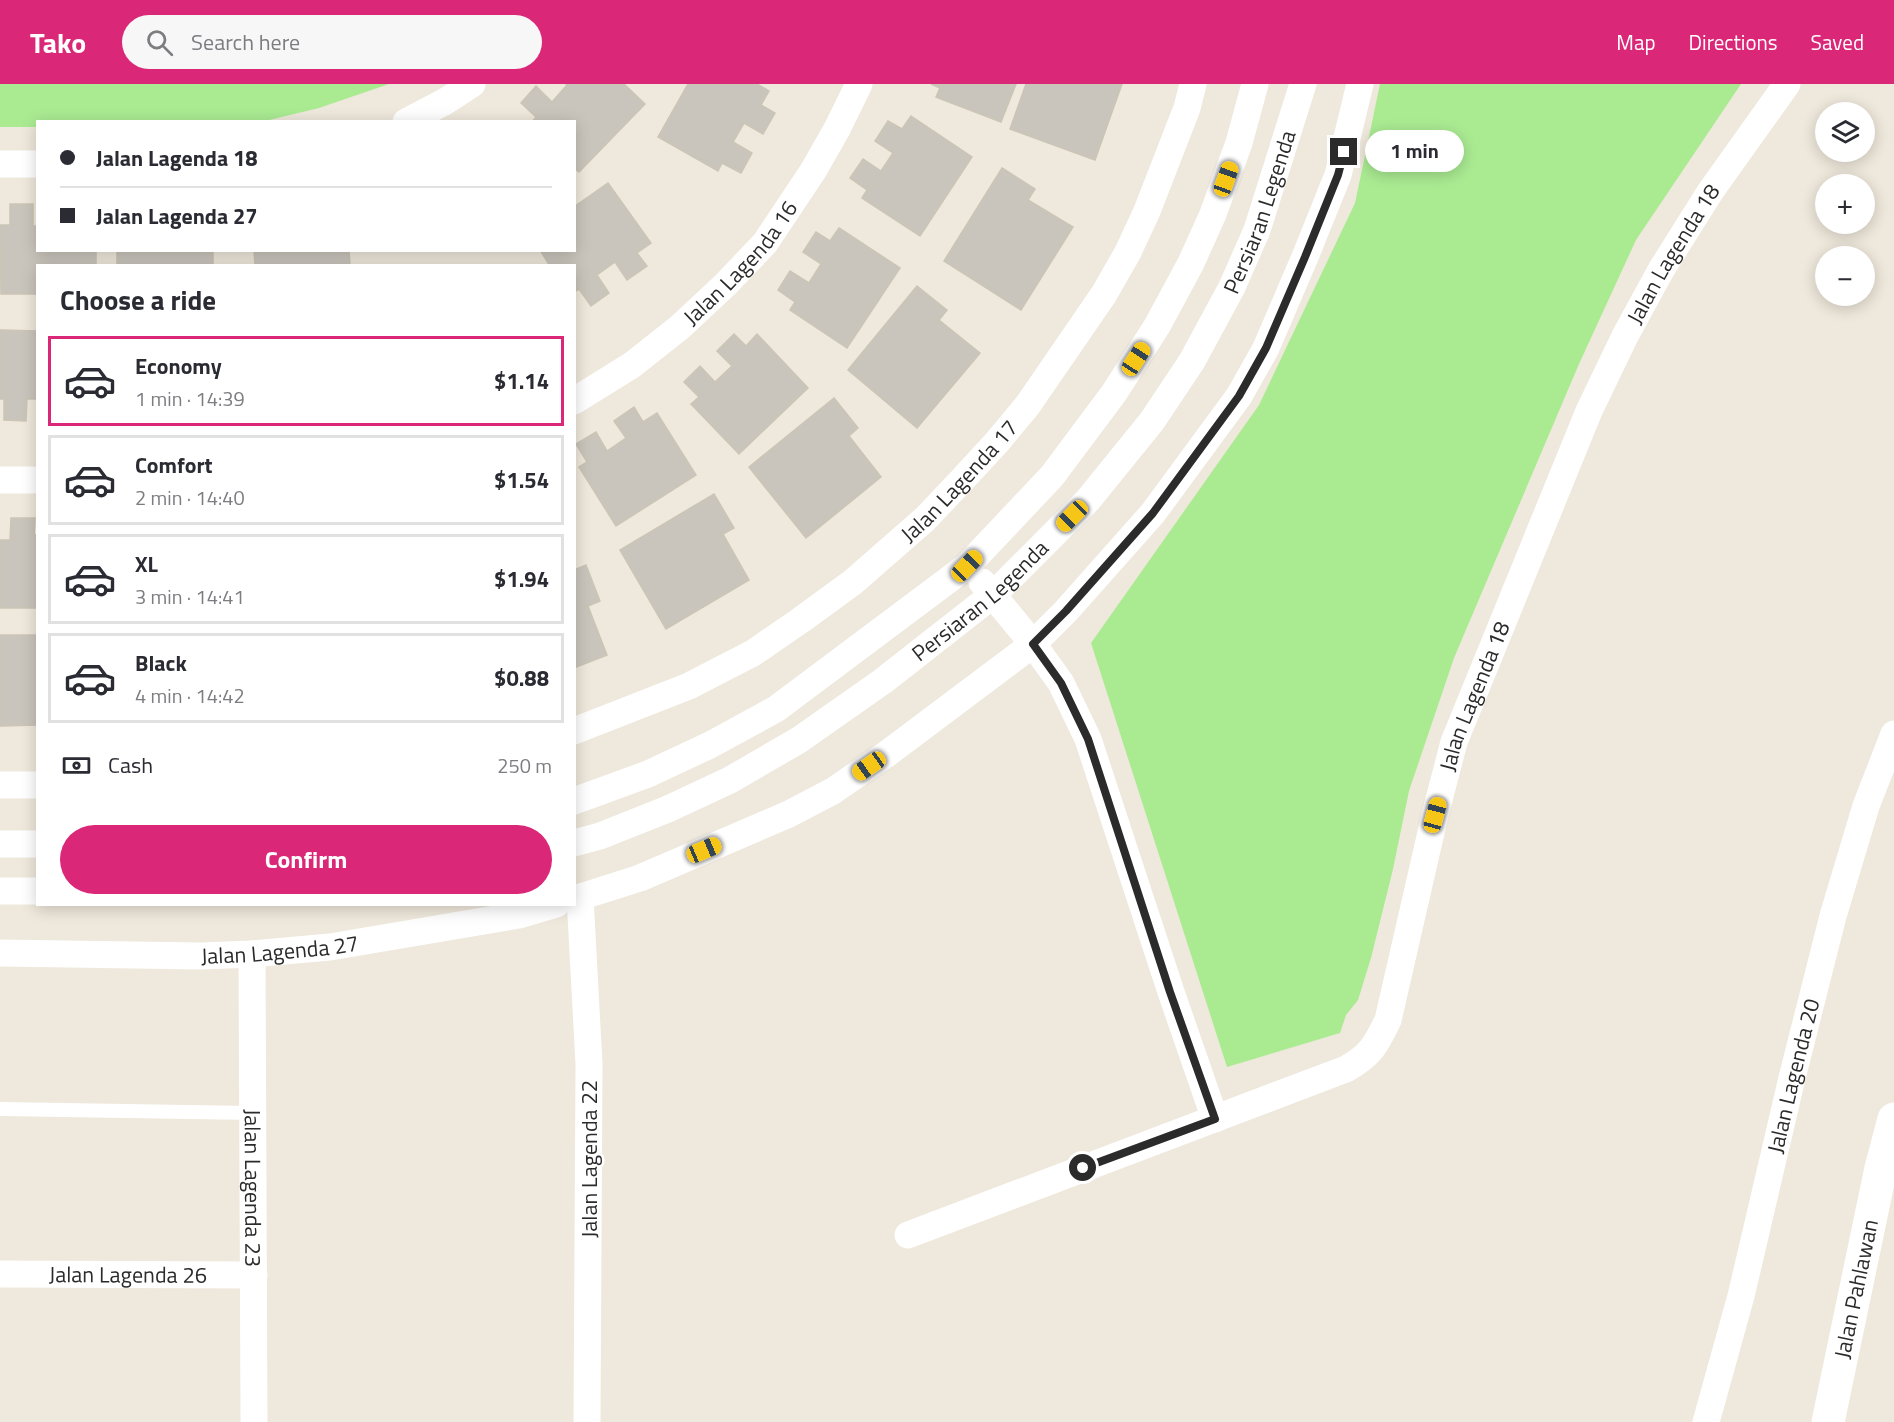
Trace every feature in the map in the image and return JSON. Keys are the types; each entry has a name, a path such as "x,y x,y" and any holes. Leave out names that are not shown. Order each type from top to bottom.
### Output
{"street":[{"path":"410,120 472,84"},
{"name":"Jalan Lagenda 16","path":"576,400 632,365 680,327 765,243 813,171 859,84"},
{"name":"Jalan Lagenda 17","path":"576,730 689,686 753,653 853,582 925,519 955,488 1027,406 1104,294 1128,252 1146,212 1187,108 1194,84"},
{"name":"Persiaran Legenda","path":"576,800 648,774 710,745 776,709 967,566 1052,476 1114,393 1157,326 1191,263 1213,214 1239,143 1255,84"},
{"name":"Persiaran Legenda","path":"576,842 600,836 668,809 730,780 799,740 883,681 994,594 1088,500 1152,421 1192,361 1232,287 1257,230 1303,84"},
{"name":"Jalan Lagenda 27","path":"576,898 640,878 789,814 833,791 888,753 1033,644 1066,611 1153,513 1239,396 1266,348 1338,175 1360,84"},
{"name":"Jalan Lagenda 18","path":"908,1235 1346,1069 1362,1060 1377,1044 1388,1020 1454,742 1589,411 1625,336 1661,270 1710,192 1787,84"},
{"path":"0,164 36,164"},
{"path":"0,480 36,480"},
{"path":"967,566 994,594 1061,683 1088,739 1170,992 1215,1119"},
{"name":"Jalan Lagenda 20","path":"1706,1422 1741,1296 1833,916 1866,806 1894,734"},
{"path":"0,784 36,785"},
{"path":"0,844 36,844"},
{"path":"0,891 36,891"},
{"name":"Jalan Lagenda 27","path":"0,953 201,956 330,948 519,915 550,906"},
{"name":"Jalan Lagenda 22","path":"571,906 589,1064 587,1422"},
{"name":"Jalan Lagenda 23","path":"252,954 254,1422"},
{"name":"Jalan Pahlawan","path":"1828,1422 1881,1168 1894,1119"},
{"name":"Jalan Lagenda 26","path":"0,1274 254,1275"}],"lane":[{"path":"0,1109 253,1113"}],"green space":[{"path":"0,84 389,84 319,108 269,120 36,120 36,127 0,127"},
{"path":"1380,84 1741,84 1636,240 1579,364 1454,658 1409,791 1393,869 1358,1000 1346,1015 1340,1033 1227,1067 1091,643 1259,405 1355,203"}],"building":[{"path":"624,84 645,104 579,172 576,170 576,120 534,120 536,117 521,103 536,86 552,102 567,85"},
{"path":"688,84 757,84 769,91 761,105 775,113 763,134 744,123 733,142 752,153 741,173 722,163 718,171 658,137"},
{"path":"931,84 1016,84 1001,122 936,97 940,88"},
{"path":"1026,84 1122,84 1095,160 1010,129"},
{"path":"911,116 972,157 920,236 862,198 867,190 850,178 863,159 881,171 893,153 875,141 888,121 902,129"},
{"path":"1002,168 1035,189 1028,200 1073,227 1021,310 944,261"},
{"path":"608,183 651,243 637,253 647,266 627,280 615,262 597,275 609,293 591,306 579,289 576,291 576,264 549,264 541,252 576,252 576,206"},
{"path":"10,204 33,204 36,252 96,252 96,264 36,264 36,294 1,294 0,225 10,225"},
{"path":"839,228 900,268 847,348 790,310 795,302 778,290 790,271 809,283 821,264 803,252 816,232 830,241"},
{"path":"117,252 213,252 213,264 117,264"},
{"path":"254,252 349,252 350,264 255,264"},
{"path":"917,286 947,310 939,320 980,353 917,428 848,370"},
{"path":"0,330 36,331 36,399 27,399 26,421 4,420 4,399 0,399"},
{"path":"734,334 746,346 757,334 808,388 739,454 691,404 699,397 684,382 700,366 715,382 732,366 717,351"},
{"path":"834,398 858,428 849,436 881,477 806,538 749,467"},
{"path":"634,407 643,422 657,413 696,475 616,526 579,467 587,462 576,444 596,432 607,451 626,438 614,421"},
{"path":"714,494 734,528 723,534 749,580 666,629 620,550"},
{"path":"11,518 35,518 36,608 0,608 0,540 10,540"},
{"path":"586,565 600,601 588,606 607,655 576,667 576,569"},
{"path":"0,635 36,635 36,725 0,726"}],"route":[{"path":"1083,1168 1215,1119 1170,992 1088,739 1061,683 1033,644 1066,611 1153,513 1239,396 1266,348 1338,175 1344,152"}]}
